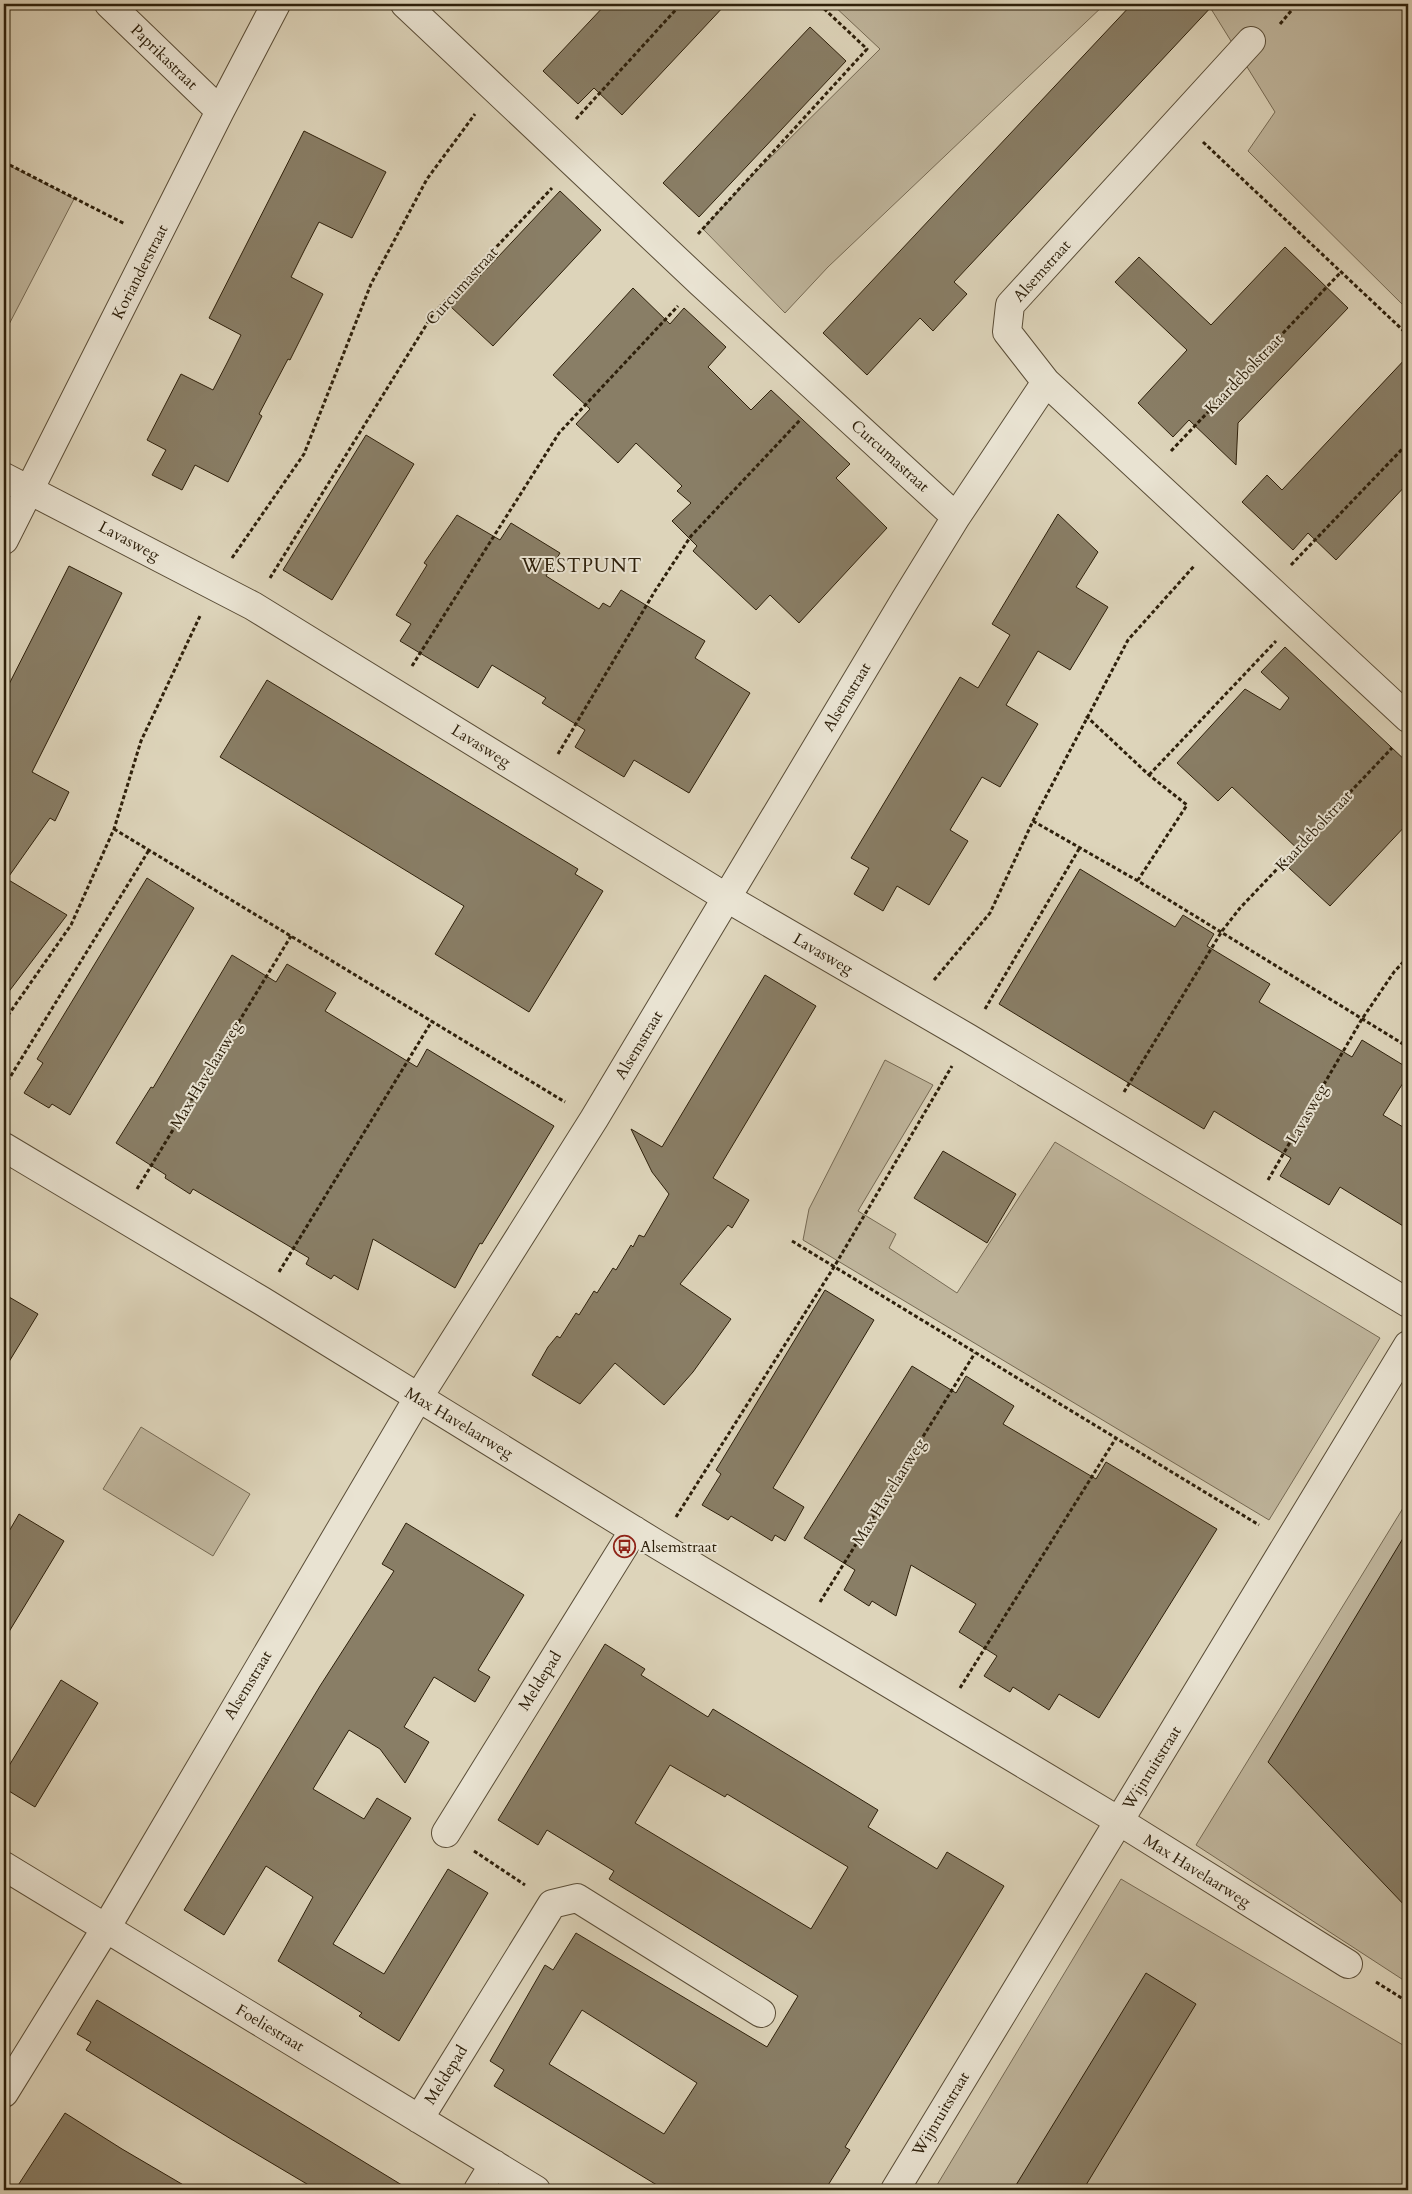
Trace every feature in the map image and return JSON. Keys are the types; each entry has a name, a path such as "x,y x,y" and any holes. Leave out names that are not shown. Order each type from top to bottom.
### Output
{"street":[{"name":"Paprikastraat","path":"109,4 220,111"},
{"name":"Korianderstraat","path":"4,540 220,111 276,4"},
{"name":"Curcumastraat","path":"405,4 700,282 956,517"},
{"name":"Alsemstraat","path":"4,2093 106,1928 418,1398 594,1119 956,517 1046,382 1007,332 1010,305 1251,41"},
{"path":"1046,382 1408,718"},
{"name":"Lavasweg","path":"4,477 253,606 728,898 1107,1121 1408,1303"},
{"name":"Max Havelaarweg","path":"4,1147 121,1215 658,1545 1119,1822 1348,1964"},
{"name":"Wijnruitstraat","path":"895,2190 1289,1544 1408,1345"},
{"name":"Meldepad","path":"446,1833 634,1530"},
{"name":"Foeliestraat","path":"4,1866 536,2190"},
{"path":"552,1904 578,1898 761,2013"},
{"name":"Meldepad","path":"419,2119 552,1904"},
{"path":"478,2190 494,2164"}],"path":[{"path":"554,144 681,4"},
{"path":"675,258 867,49 820,4"},
{"path":"1400,4 1408,8"},
{"path":"4,1021 70,925 114,829 141,740 214,585 304,454 371,284 427,179 495,88"},
{"path":"1180,119 1408,335"},
{"path":"4,162 156,240"},
{"name":"Curcumastraat","path":"253,606 433,314 575,164"},
{"name":"Kaardebolstraat","path":"1147,476 1341,272"},
{"path":"395,693 559,432 700,282"},
{"path":"541,783 655,591 691,536 823,395"},
{"path":"1269,588 1408,443"},
{"path":"913,1006 990,914 1033,821 1086,716 1128,640 1217,540"},
{"path":"1149,775 1299,616"},
{"path":"1086,716 1149,775 1187,805 1138,881"},
{"name":"Kaardebolstraat","path":"1222,931 1240,908 1395,746"},
{"path":"1033,821 1222,931 1408,1047"},
{"path":"114,829 594,1119"},
{"path":"4,1087 149,850"},
{"path":"1107,1121 1222,931"},
{"name":"Max Havelaarweg","path":"121,1215 291,936"},
{"path":"1362,1019 1394,972 1408,957"},
{"name":"Lavasweg","path":"1252,1209 1362,1019"},
{"path":"262,1301 432,1021"},
{"path":"792,1241 1289,1544"},
{"path":"658,1545 834,1267"},
{"name":"Max Havelaarweg","path":"802,1631 976,1353"},
{"path":"943,1716 1116,1438"},
{"path":"446,1833 552,1904"}],"shaded area":[{"path":"832,4 1105,4 828,267 785,313 703,229 751,177 880,49"},
{"path":"1208,4 1408,4 1408,310 1248,151 1275,112"},
{"path":"4,163 74,199 4,334"},
{"path":"885,1060 933,1085 858,1211 896,1234 889,1248 957,1293 1055,1142 1380,1338 1269,1520 803,1240 809,1209"},
{"path":"141,1427 250,1494 213,1556 103,1489"},
{"path":"1408,1500 1408,1983 1196,1845"},
{"path":"1121,1879 1408,2048 1408,2190 934,2190"}],"building":[{"path":"606,4 726,4 622,115 594,88 578,104 543,71"},
{"path":"1132,4 1214,4 954,282 967,294 933,331 920,318 867,375 823,333"},
{"path":"810,27 846,61 699,217 663,183"},
{"path":"304,131 386,172 352,238 319,222 305,249 291,277 323,294 290,360 288,359 259,414 262,416 228,482 195,465 182,490 152,475 166,450 147,440 181,374 213,390 227,363 241,335 209,318"},
{"path":"560,191 601,230 493,346 451,307"},
{"path":"1285,247 1348,308 1238,423 1236,465 1189,420 1173,437 1138,403 1187,350 1115,282 1139,257 1211,325"},
{"path":"633,288 670,324 684,308 726,347 708,367 751,410 771,390 850,464 836,478 887,528 799,623 770,595 756,610 693,551 697,546 672,521 691,503 677,491 682,486 636,443 618,463 576,424 590,409 553,375"},
{"path":"1408,356 1408,483 1336,560 1308,533 1293,550 1242,502 1267,475 1282,490"},
{"path":"366,435 414,464 332,600 283,570"},
{"path":"1058,514 1098,552 1076,587 1108,607 1070,670 1038,651 1006,705 1038,724 1000,787 982,777 950,830 968,841 929,905 897,886 883,911 854,894 869,868 851,858 960,677 978,688 1010,635 992,624"},
{"path":"457,515 500,540 511,523 560,553 546,576 599,609 603,603 610,607 621,590 705,641 695,658 750,693 689,793 634,760 624,777 575,747 585,730 542,703 546,698 492,665 478,688 400,641 411,624 396,615 427,565 424,563"},
{"path":"69,566 122,593 32,772 69,792 55,821 50,818 7,879 67,915 4,998 4,694"},
{"path":"1285,647 1408,763 1408,823 1330,906 1289,868 1302,853 1232,787 1218,801 1177,763 1245,689 1280,710 1289,698 1261,672"},
{"path":"267,680 578,869 575,874 603,891 529,1012 435,954 464,906 220,757"},
{"path":"1080,869 1175,927 1183,915 1214,934 1207,946 1270,984 1259,1002 1352,1057 1362,1040 1408,1068 1408,1075 1383,1115 1408,1130 1408,1229 1340,1187 1329,1205 1280,1176 1291,1158 1214,1111 1204,1129 999,1004"},
{"path":"147,878 194,908 70,1115 52,1104 49,1108 24,1093 43,1063 37,1059"},
{"path":"232,955 276,982 287,964 336,993 325,1011 417,1067 427,1049 554,1126 482,1244 480,1243 455,1288 373,1239 358,1290 334,1275 331,1279 306,1264 309,1258 193,1189 190,1194 165,1178 166,1175 116,1143 151,1087 153,1088"},
{"path":"765,975 816,1006 713,1178 749,1200 732,1228 728,1225 680,1284 731,1319 693,1372 664,1405 615,1363 580,1404 532,1375 548,1347 557,1336 560,1338 576,1313 579,1315 594,1291 597,1293 613,1268 616,1270 631,1245 633,1247 639,1235 644,1237 669,1194 652,1172 631,1129 662,1147"},
{"path":"943,1151 1016,1194 987,1243 914,1198"},
{"path":"825,1290 874,1320 773,1488 804,1507 785,1541 775,1535 772,1541 731,1516 728,1520 702,1505 721,1474 716,1470"},
{"path":"4,1294 38,1314 4,1370"},
{"path":"912,1366 956,1393 966,1376 1014,1406 1003,1424 1096,1479 1106,1462 1217,1529 1099,1718 1059,1694 1049,1710 1013,1687 1010,1692 984,1676 997,1656 959,1632 976,1604 911,1565 896,1616 872,1601 869,1606 844,1590 855,1570 804,1538"},
{"path":"19,1514 64,1541 4,1640 4,1540"},
{"path":"406,1523 524,1595 478,1670 490,1677 475,1702 434,1677 404,1727 429,1742 405,1783 380,1749 349,1730 313,1789 364,1819 377,1798 411,1818 333,1944 384,1974 448,1869 488,1893 399,2041 359,2016 362,2013 278,1961 313,1897 266,1866 224,1935 184,1910 320,1686 394,1571 382,1564"},
{"path":"1408,1530 1408,1909 1268,1762"},
{"path":"605,1644 645,1669 641,1675 708,1717 713,1709 878,1810 868,1827 937,1869 947,1852 1004,1886 845,2147 850,2150 825,2190 665,2190 494,2086 504,2070 490,2061 545,1965 553,1970 576,1933 767,2047 798,1996 609,1879 614,1871 547,1830 538,1845 498,1820","holes":["670,1765 725,1797 727,1794 848,1867 811,1929 635,1823","582,2010 697,2083 664,2134 549,2064"]},
{"path":"61,1680 98,1703 35,1807 4,1788 4,1774"},
{"path":"1146,1973 1196,2004 1083,2190 1013,2190"},
{"path":"97,2000 410,2190 317,2190 231,2139 86,2050 91,2042 77,2034"},
{"path":"65,2113 122,2149 192,2190 15,2190"}],"place":[{"name":"Alsemstraat","path":"624,1547"}],"district":[{"name":"WESTPUNT","path":"582,566"}]}
